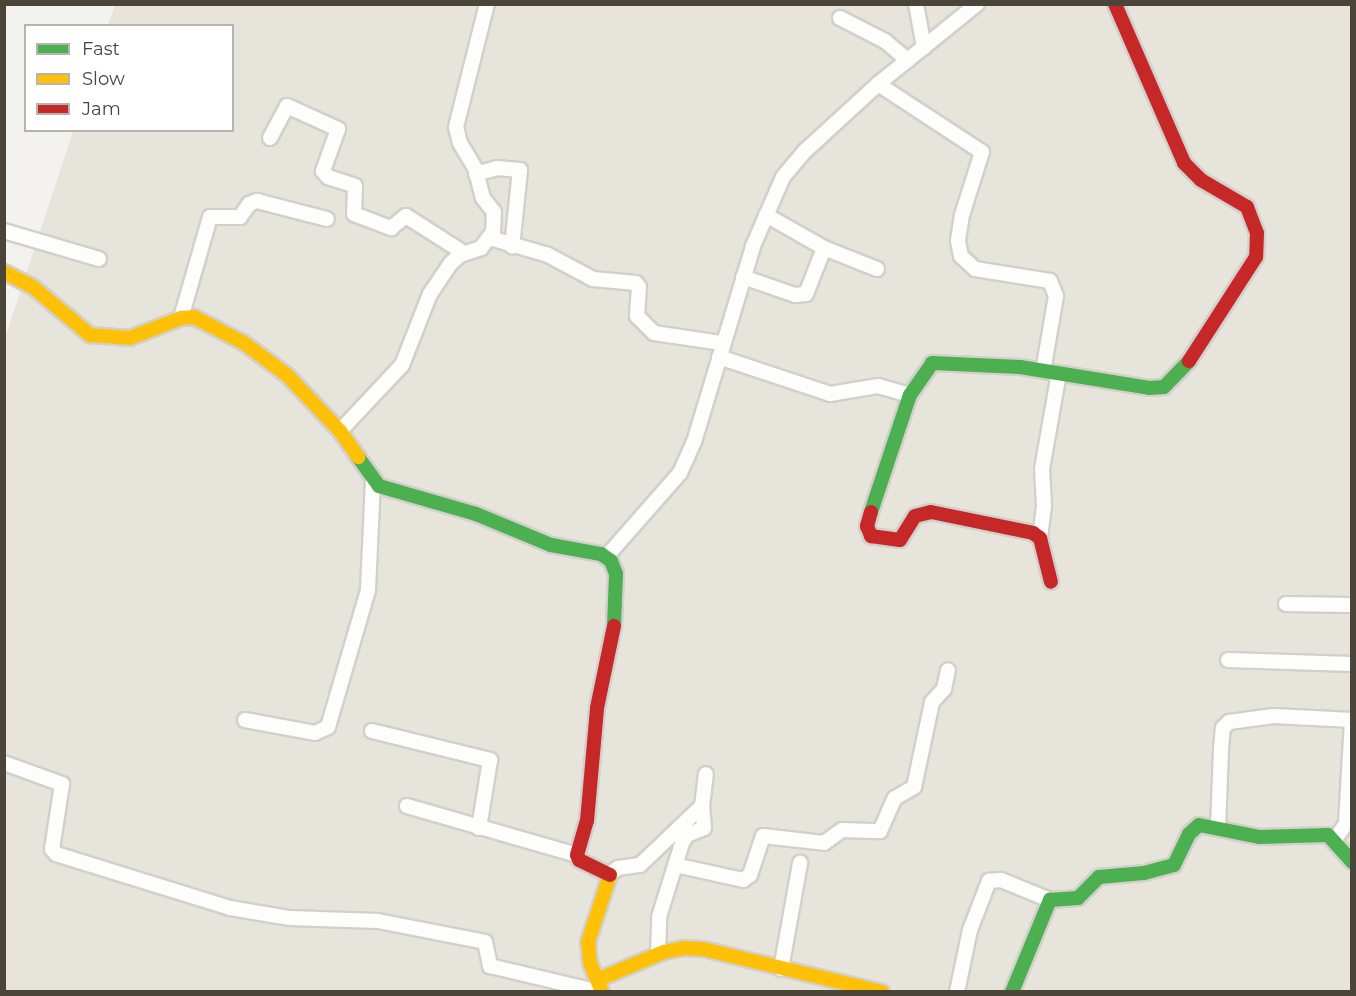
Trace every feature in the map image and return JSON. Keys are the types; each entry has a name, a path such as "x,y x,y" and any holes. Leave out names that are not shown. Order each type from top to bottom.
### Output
{"street":[{"path":"340,431 402,365 430,294 450,264 464,253 481,248 490,238 494,212 483,198 476,174 456,127 487,4"},
{"path":"916,4 924,47"},
{"path":"607,556 680,473 694,442 743,277 766,215 790,169 878,84 977,4"},
{"path":"1040,538 1033,533 931,512 915,516 900,540 871,536 867,526 910,395 925,369 942,361 1043,370 1149,388 1164,387 1200,350 1257,257 1257,233 1247,207 1201,180 1184,163 1115,4"},
{"path":"840,18 885,41 908,60"},
{"path":"878,84 981,152 962,215 958,241 961,256 975,269 1050,281 1055,288 1043,370"},
{"path":"270,138 287,106 338,129 323,171 328,177 355,186 354,214 391,228 405,215 464,253"},
{"path":"476,174 497,168 520,170 512,247"},
{"path":"181,318 210,217 240,217 249,204 256,201 327,219"},
{"path":"766,215 824,248 878,269"},
{"path":"4,231 99,259"},
{"path":"490,238 512,247 548,255 593,279 636,283 639,287 637,316 654,333 722,343"},
{"path":"743,277 795,295 806,294 824,248"},
{"path":"4,272 33,287 90,335 130,338 181,318 195,317 267,359 340,431 373,481 387,490 499,522 551,545 607,556"},
{"path":"719,357 830,394 878,386 910,395"},
{"path":"1051,582 1040,538 1044,506 1042,469 1059,374"},
{"path":"245,720 315,732 328,727 368,590 373,481"},
{"path":"607,556 616,573 616,615 597,708 587,821 577,855 579,860 610,874"},
{"path":"1286,604 1352,604"},
{"path":"1228,660 1352,664"},
{"path":"675,865 743,880 750,875 764,836 824,843 842,830 880,831 895,798 914,787 932,702 944,689 948,670"},
{"path":"1218,828 1223,728 1229,722 1274,716 1352,720 1346,824 1335,838"},
{"path":"372,731 490,760 480,828"},
{"path":"4,763 62,784 52,849 56,854 230,908 290,918 378,921 485,942 490,966 599,988 658,954 673,949 703,949 882,992"},
{"path":"658,954 659,917 675,865 687,835 704,828 702,806 706,774"},
{"path":"407,806 577,855"},
{"path":"599,988 588,942 610,874 618,868 640,865 702,806"},
{"path":"957,992 970,930 989,881 1001,880 1050,900 1078,898 1099,877 1144,873 1174,865 1193,828 1199,825 1259,837 1319,834 1335,838 1352,862"},
{"path":"781,969 800,863"},
{"path":"1012,992 1050,900"}],"shaded area":[{"path":"115,5 1351,5 1351,991 5,992 5,338 73,132 234,132 234,24 108,24"}],"traffic: fast":[{"path":"871,512 910,395 932,363 1020,367 1149,388 1164,387 1189,361"},
{"path":"358,457 379,486 476,514 551,545 601,554 611,561 616,574 614,626"},
{"path":"1012,992 1050,900 1078,898 1099,877 1144,873 1174,865 1189,834 1199,825 1259,837 1328,835 1352,862"}],"traffic: slow":[{"path":"4,272 33,287 90,335 130,338 181,318 194,317 244,343 287,375 340,431 358,457"},
{"path":"602,992 590,963 588,942 610,875"},
{"path":"597,980 664,952 684,948 703,949 882,992"}],"traffic: jam":[{"path":"1115,4 1184,163 1201,180 1247,207 1257,233 1256,257 1189,361"},
{"path":"871,512 867,526 871,536 900,540 915,516 931,512 1033,533 1040,538 1051,582"},
{"path":"610,875 579,860 577,855 587,821 597,708 614,626"}]}
